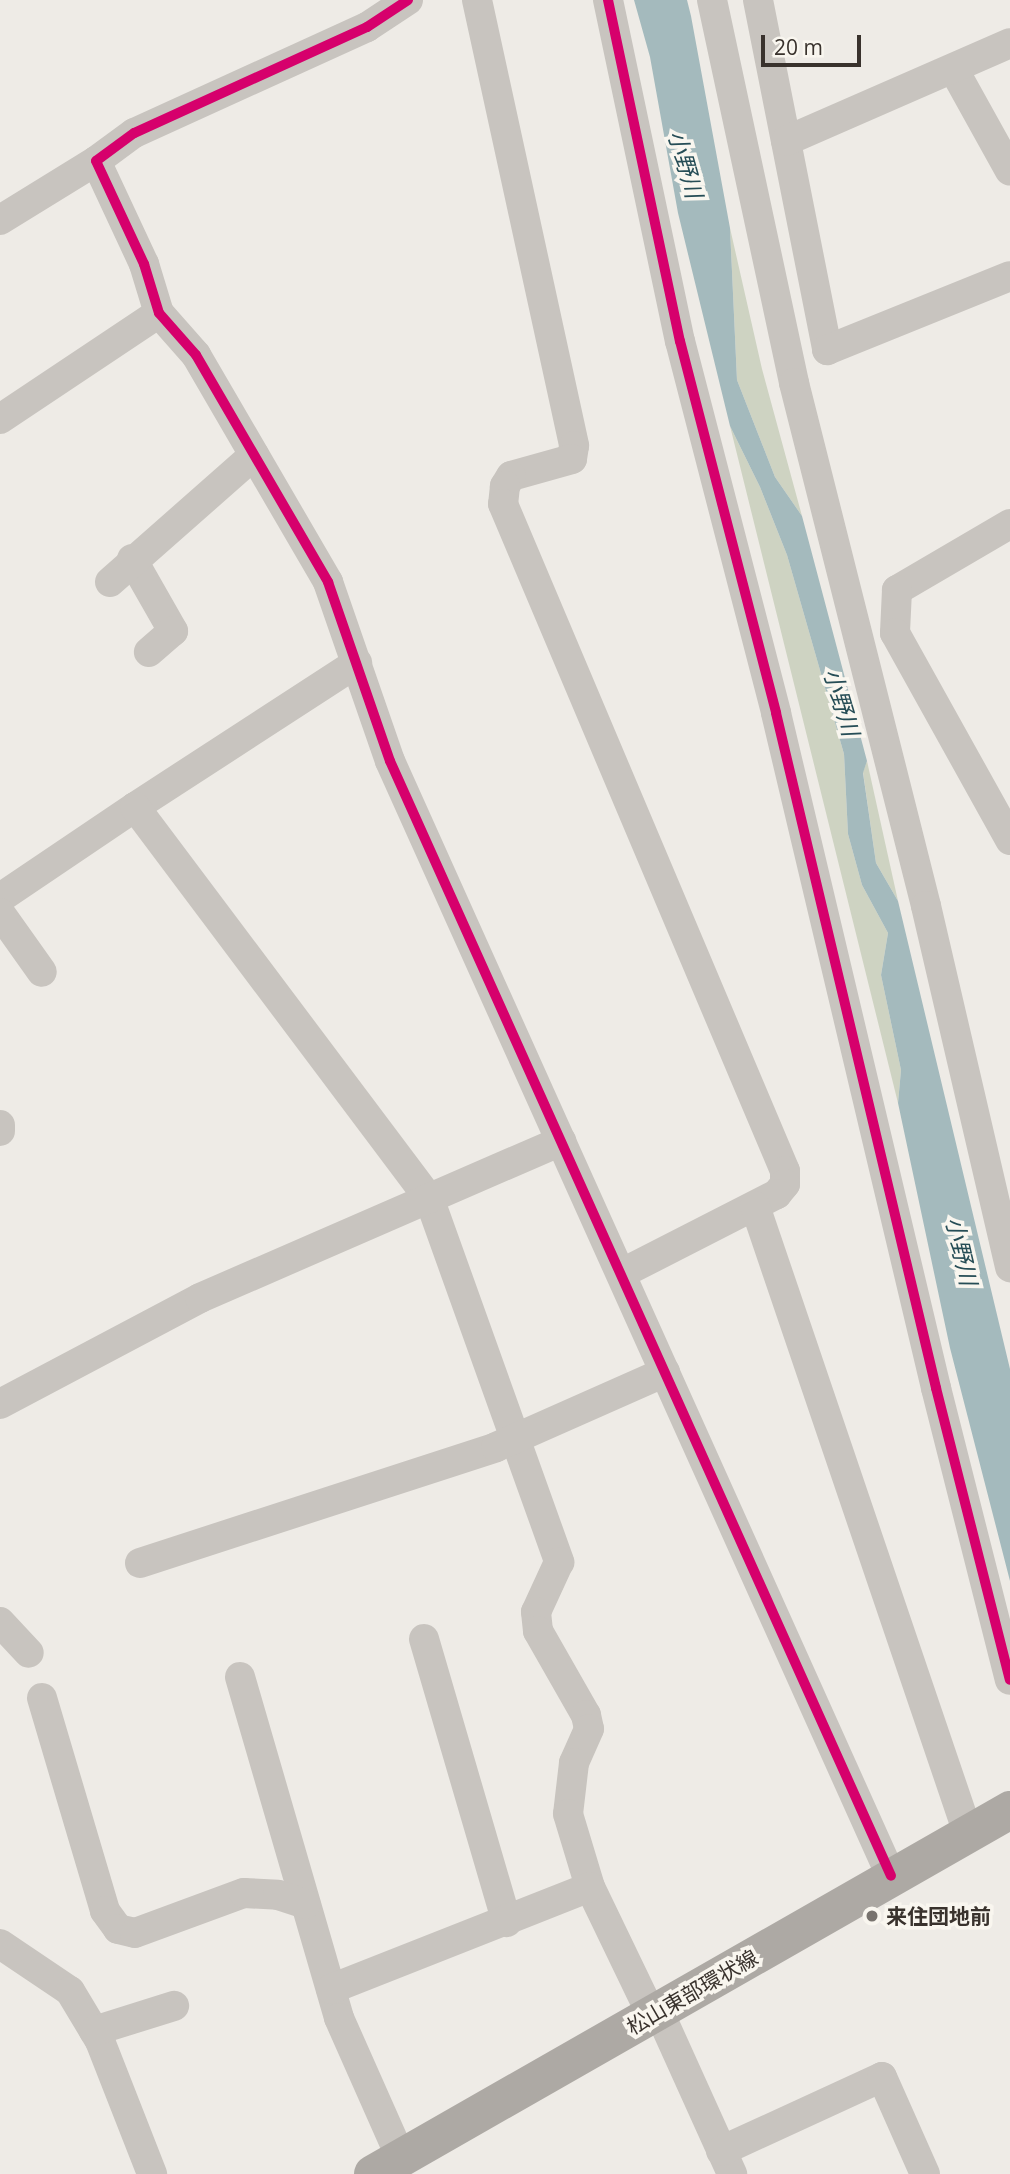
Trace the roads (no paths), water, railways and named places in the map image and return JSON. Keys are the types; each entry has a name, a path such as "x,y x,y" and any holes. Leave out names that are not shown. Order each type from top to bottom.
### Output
{"main road":[{"name":"松山東部環状線","path":"387,2166 1010,1810"}],"street":[{"path":"0,220 96,161 134,133 367,26 408,0"},
{"path":"477,0 574,446 572,458 558,465 512,476 505,486 503,504 781,1154 785,1184 777,1194 621,1274"},
{"path":"608,0 681,341 779,727 1010,1680"},
{"path":"712,0 788,358 926,906 1010,1267"},
{"path":"758,0 827,351 1010,276"},
{"path":"786,141 954,70 1010,43"},
{"path":"954,70 1010,172"},
{"path":"96,161 144,264 159,313 197,355 328,582 390,761 891,1876"},
{"path":"0,419 159,313"},
{"path":"110,582 132,559 254,455"},
{"path":"1009,526 897,590 895,633 1010,841"},
{"path":"132,559 173,631 149,652"},
{"path":"0,898 357,663"},
{"path":"135,807 429,1198 559,1562 536,1612 538,1631 586,1715 589,1729 575,1763 568,1814 590,1887 656,2014 727,2162 882,2077 925,2174"},
{"path":"0,912 42,972"},
{"path":"0,1125 0,1131"},
{"path":"0,1404 200,1298 561,1140"},
{"path":"755,1206 968,1833"},
{"path":"140,1563 516,1438 665,1372"},
{"path":"0,1622 29,1653 0,1653"},
{"path":"424,1639 507,1922"},
{"path":"240,1677 331,1989 387,2166"},
{"path":"42,1698 105,1911 118,1928 135,1933 244,1893 278,1895 306,1905"},
{"path":"331,1989 507,1922 590,1887"},
{"path":"0,1944 70,1991 94,2031 152,2174"},
{"path":"94,2031 174,2006"}],"water":[{"name":"小野川","path":"634,0 687,0 691,16 730,228 737,380 775,477 802,516 867,761 863,773 876,863 898,901 1010,1369 1010,1581 950,1348 898,1103 901,1070 881,975 888,933 862,885 848,834 844,754 787,555 760,487 730,426 678,213 650,57"}],"place":[{"name":"来住団地前","path":"872,1916"}]}
